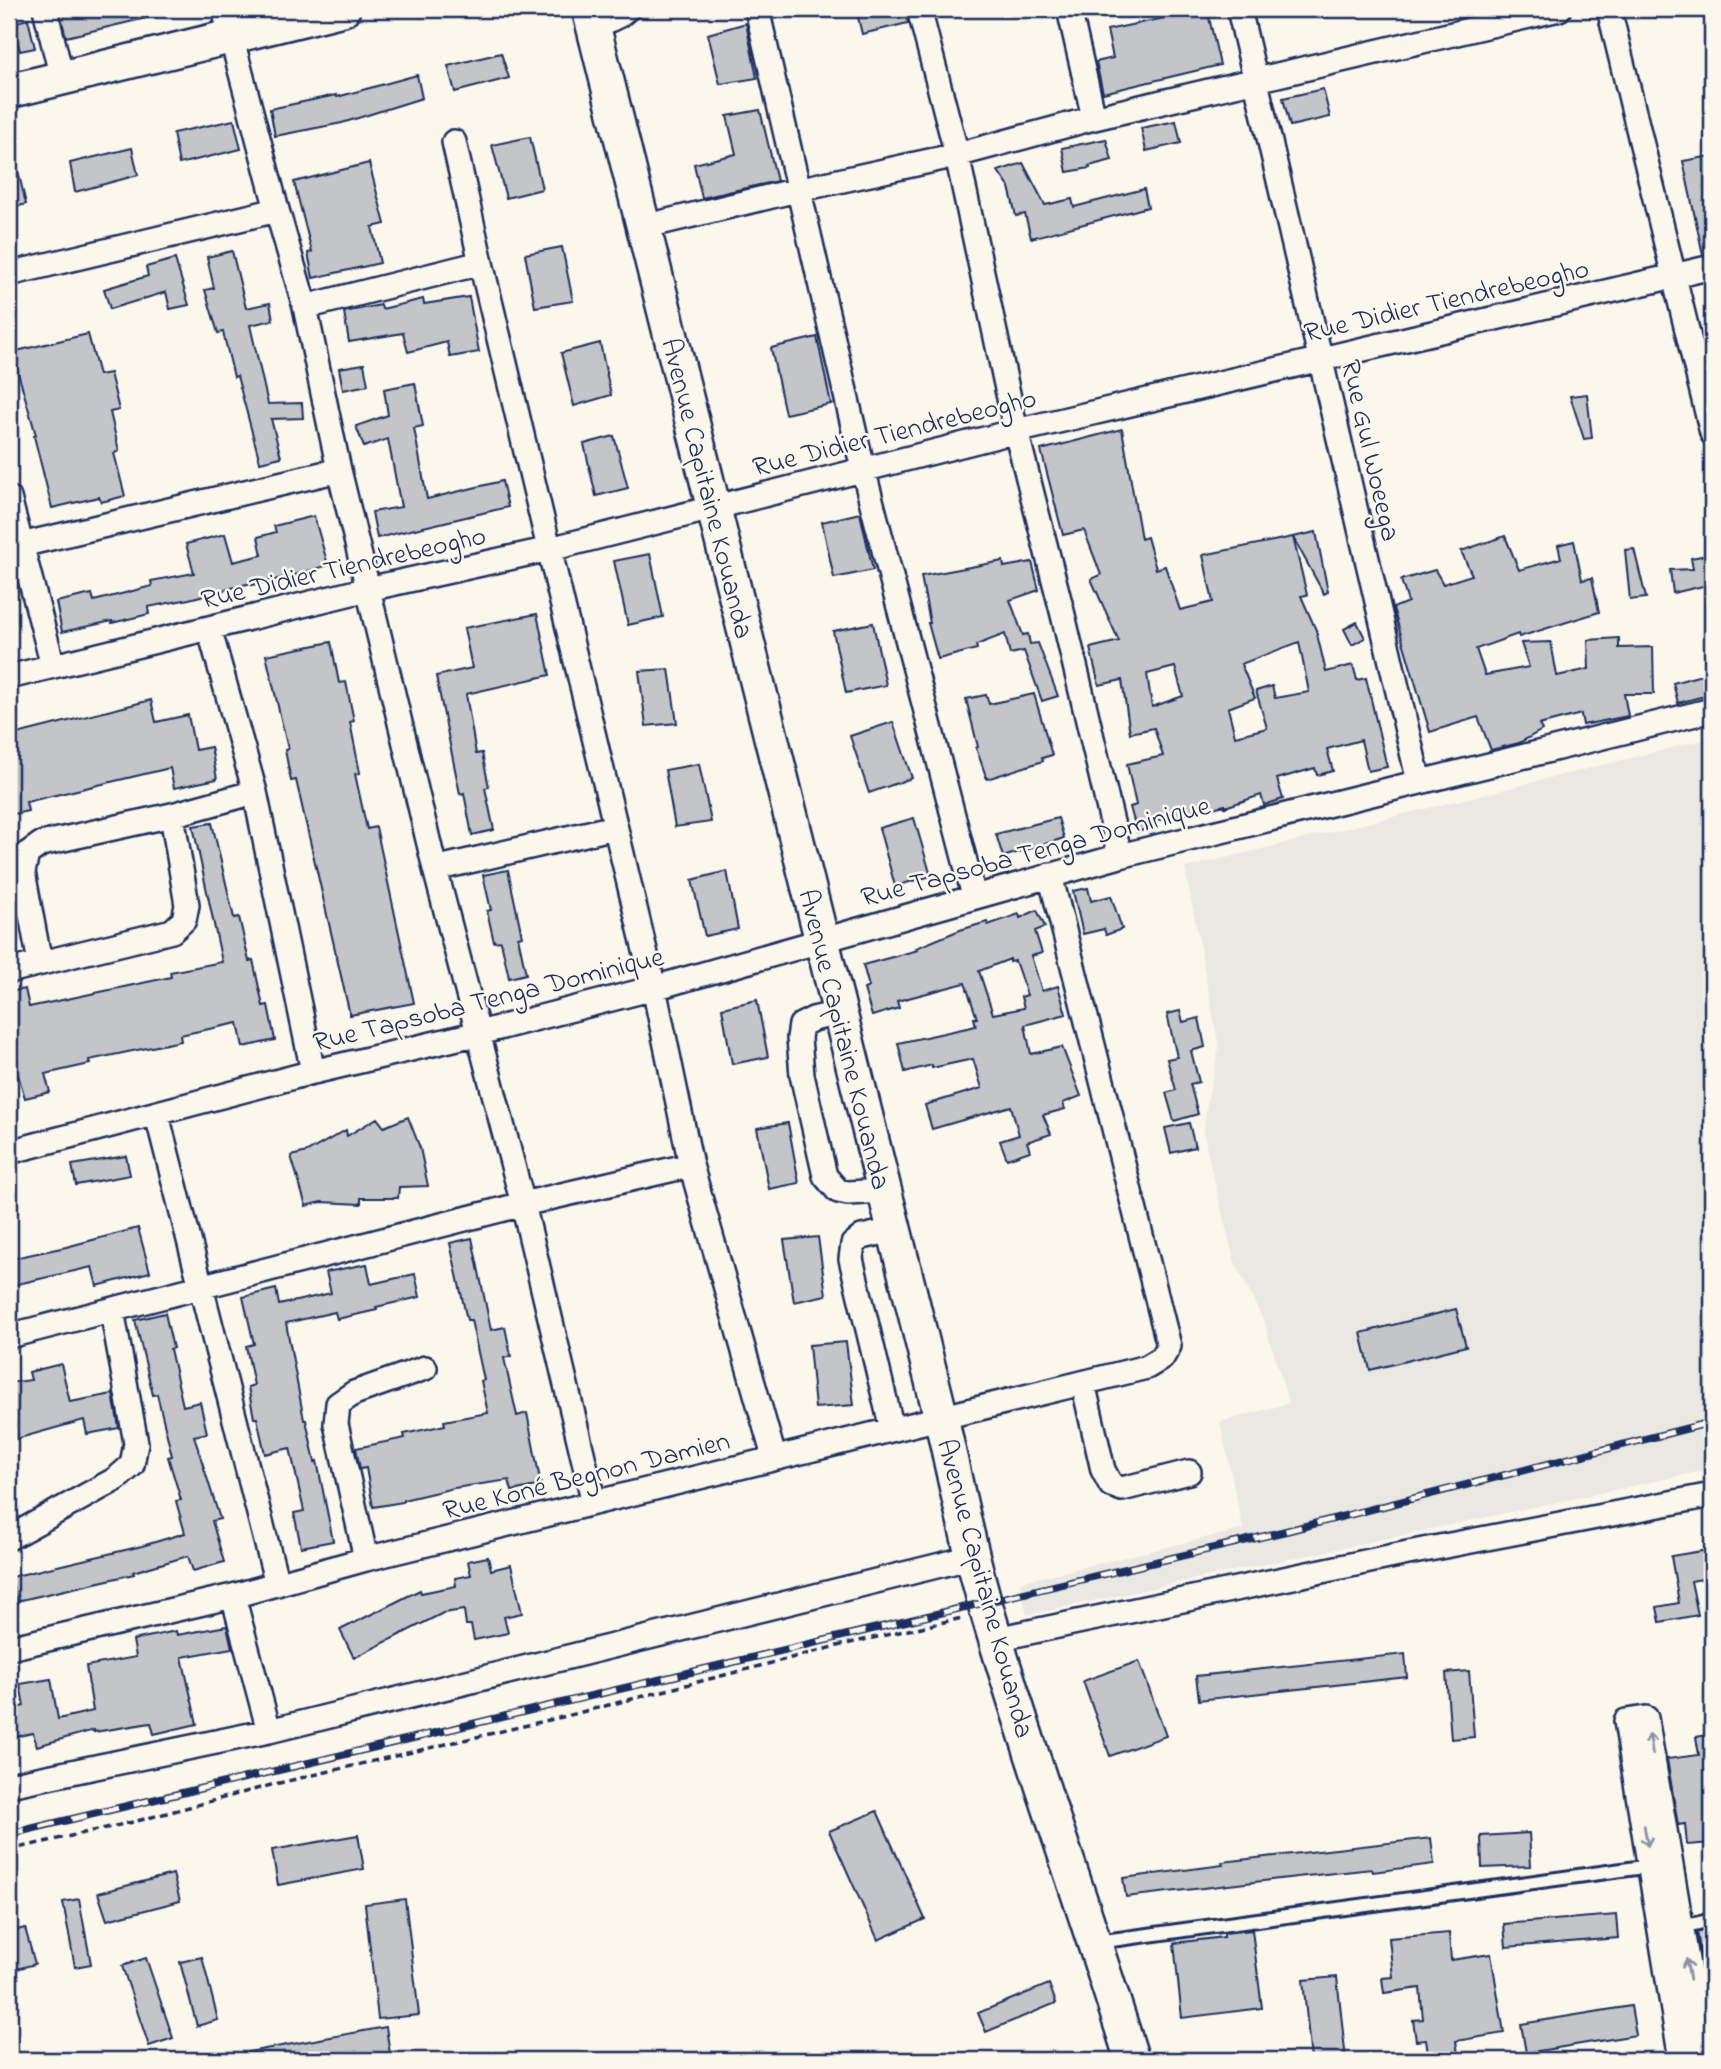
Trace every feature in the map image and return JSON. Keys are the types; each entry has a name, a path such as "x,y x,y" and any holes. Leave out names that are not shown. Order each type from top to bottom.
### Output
{"street":[{"path":"45,9 62,78"},
{"path":"9,91 62,78 228,23 343,9"},
{"path":"757,9 863,469 974,896"},
{"path":"919,9 957,155 1016,431 1120,856"},
{"path":"1069,9 1094,118"},
{"name":"Rue Gul Woeega","path":"1239,9 1419,782"},
{"path":"643,227 957,155 1094,118 1559,9"},
{"path":"1609,9 1712,433"},
{"name":"Avenue Capitaine Kouanda","path":"592,21 942,1418 973,1558 1043,1792 1096,1942 1132,2060"},
{"path":"228,23 305,307 339,470 435,869 523,1204 593,1503"},
{"path":"454,142 654,988 691,1165 774,1457"},
{"path":"9,274 277,210"},
{"path":"305,307 481,263"},
{"name":"Rue Didier Tiendrebeogho","path":"9,677 368,589 550,549 1016,431 1712,267"},
{"path":"21,545 339,470"},
{"path":"9,498 53,667"},
{"path":"209,628 255,792 313,1072"},
{"name":"Rue Tapsoba Tenga Dominique","path":"9,1152 313,1072 479,1034 654,988 1120,856 1712,710"},
{"path":"40,963 23,872 27,854 41,844 172,815 255,792"},
{"path":"9,971 172,931 184,920 187,905 172,815"},
{"path":"435,869 615,827"},
{"name":"Rue Koné Begnon Damien","path":"9,1648 233,1596 366,1559 1083,1383 1146,1367 1162,1358 1169,1346 1050,876"},
{"path":"839,1013 813,1019 802,1025 799,1038 802,1075 825,1176 838,1191 884,1191"},
{"path":"157,1115 277,1584"},
{"path":"9,1335 523,1204 691,1165"},
{"path":"892,1429 851,1259 853,1244 862,1237 894,1230"},
{"path":"9,1538 116,1479 132,1465 136,1443 112,1310"},
{"path":"366,1559 336,1424 338,1404 354,1393 425,1368"},
{"path":"1083,1383 1103,1470 1111,1485 1122,1489 1189,1472"},
{"path":"991,1625 1408,1553 1712,1495"},
{"path":"9,1785 269,1731 973,1558"},
{"path":"233,1596 269,1731"},
{"path":"1681,2060 1626,1721 1646,1718 1681,1927 1706,2034 1704,2060"}],"lane":[{"path":"592,21 622,20 635,9"},
{"path":"1096,1942 1651,1866"},
{"path":"1681,1927 1712,1920"}],"path":[{"path":"9,1850 588,1711 837,1646 991,1625"}],"shaded area":[{"path":"1712,738 1712,1469 1027,1615 1020,1582 1243,1529 1220,1422 1289,1403 1264,1322 1234,1260 1207,1151 1204,1129 1207,1103 1219,1047 1185,868"}],"building":[{"path":"59,9 158,9 159,15 66,37"},
{"path":"856,9 905,9 908,23 862,34"},
{"path":"1207,9 1220,65 1103,93 1096,62 1113,58 1107,30"},
{"path":"28,19 35,48 20,51 13,23"},
{"path":"746,23 757,78 720,84 708,34"},
{"path":"501,53 509,78 455,92 448,66"},
{"path":"417,75 422,98 342,123 275,136 270,109 336,95 337,97"},
{"path":"1323,89 1330,117 1290,126 1283,98"},
{"path":"760,110 777,181 702,198 694,164 736,154 727,116"},
{"path":"234,120 241,149 179,164 173,133"},
{"path":"1176,121 1181,143 1146,151 1141,128"},
{"path":"530,137 542,189 506,198 492,145"},
{"path":"1106,139 1112,160 1067,172 1062,148"},
{"path":"132,148 138,175 75,192 70,163"},
{"path":"1712,156 1712,253 1703,255 1683,161"},
{"path":"15,158 26,204 9,209 9,159"},
{"path":"369,163 385,224 372,227 380,263 313,278 308,253 312,252 294,182"},
{"path":"1023,163 1045,205 1072,199 1074,207 1144,189 1148,207 1031,238 1025,214 1016,216 1009,187 998,171"},
{"path":"562,247 573,301 535,307 525,254"},
{"path":"232,251 246,308 270,303 273,320 250,325 268,404 302,403 303,418 271,419 281,457 260,462 223,332 218,333 205,290 214,288 207,257"},
{"path":"175,259 189,305 170,309 166,292 110,309 104,289 148,276 146,267"},
{"path":"469,297 479,352 450,357 447,342 408,352 403,333 349,342 344,312 381,305 382,309 423,299 424,304"},
{"path":"88,334 99,375 110,373 119,410 110,412 119,451 114,453 125,496 101,502 99,497 52,508 34,436 36,435 12,352"},
{"path":"817,337 831,404 785,414 771,348"},
{"path":"600,343 611,395 574,406 561,353"},
{"path":"364,364 368,385 343,390 339,368"},
{"path":"415,383 423,426 414,428 427,499 502,481 508,507 377,538 372,512 401,507 388,439 364,447 356,426 388,415 384,389"},
{"path":"1587,394 1592,438 1584,439 1570,396"},
{"path":"1122,429 1141,539 1147,537 1156,569 1165,566 1180,610 1213,602 1203,555 1293,537 1307,595 1301,596 1316,630 1326,672 1353,665 1357,680 1366,678 1387,767 1368,771 1361,740 1327,749 1333,771 1317,775 1315,768 1277,779 1283,799 1264,805 1261,795 1225,807 1155,821 1157,826 1137,832 1130,807 1136,805 1127,764 1163,756 1154,728 1130,733 1122,680 1099,685 1090,648 1119,641 1091,579 1101,575 1084,530 1063,535 1041,450","holes":["1299,642 1309,692 1275,698 1272,686 1256,691 1267,728 1235,736 1228,708 1255,698 1241,664","1175,667 1183,696 1152,707 1147,674"]},
{"path":"614,436 628,488 596,496 584,444"},
{"path":"860,513 873,570 834,578 822,522"},
{"path":"314,516 328,565 292,576 148,607 149,614 62,632 56,602 92,594 94,601 152,586 151,581 194,573 186,544 225,534 233,562 262,555 258,537 276,532 274,526"},
{"path":"1316,532 1328,592 1324,594 1293,537"},
{"path":"1505,536 1519,570 1561,558 1558,545 1574,541 1582,580 1592,578 1599,612 1519,637 1518,634 1476,649 1485,675 1529,667 1521,643 1551,642 1557,676 1589,669 1588,640 1619,638 1619,648 1653,647 1654,694 1624,694 1628,716 1583,725 1581,714 1539,725 1542,730 1519,743 1491,750 1478,717 1430,732 1393,608 1408,602 1401,580 1435,570 1443,584 1472,575 1461,551"},
{"path":"1634,549 1646,598 1630,600 1625,550"},
{"path":"650,554 663,617 628,625 614,561"},
{"path":"1712,554 1712,584 1673,593 1670,570 1693,569 1691,558"},
{"path":"1003,561 1004,567 1032,562 1039,590 1010,600 1023,635 1028,634 1030,644 1038,643 1058,696 1042,701 1024,651 1010,654 1005,634 976,645 977,649 938,659 928,623 921,576"},
{"path":"537,614 550,675 466,694 476,754 482,753 489,787 485,788 494,830 472,835 464,793 460,794 436,676 472,668 464,628"},
{"path":"1357,622 1365,638 1352,645 1344,629"},
{"path":"873,623 886,685 846,693 833,631"},
{"path":"331,642 339,683 346,682 354,721 350,722 360,773 355,774 367,829 376,827 414,1003 350,1015 296,780 291,781 285,750 288,749 266,655"},
{"path":"669,669 677,723 646,726 639,671"},
{"path":"1712,672 1712,694 1678,703 1673,683"},
{"path":"1034,694 1052,755 1042,758 1043,761 987,779 976,748 978,747 966,699 986,695 989,704"},
{"path":"151,700 156,722 188,715 195,750 211,747 217,779 174,788 170,768 26,802 28,811 9,815 9,736"},
{"path":"893,722 912,778 869,793 850,736"},
{"path":"699,764 711,822 675,827 665,770"},
{"path":"914,818 931,876 895,886 879,828"},
{"path":"1058,818 1064,838 1003,857 996,834"},
{"path":"212,823 234,918 239,917 249,961 253,960 263,1006 268,1005 275,1040 243,1047 238,1023 180,1035 181,1041 89,1060 90,1064 45,1074 50,1092 25,1098 9,1045 9,992 25,989 29,1007 171,977 170,972 222,962 193,826"},
{"path":"508,870 522,936 518,937 526,974 509,978 501,941 494,942 487,911 491,910 483,875"},
{"path":"727,871 738,929 705,936 692,880"},
{"path":"1088,888 1091,901 1111,896 1122,929 1106,935 1104,929 1083,934 1073,891"},
{"path":"1037,910 1045,927 1035,931 1042,953 1031,956 1042,991 1058,986 1066,1014 1025,1025 1031,1054 1062,1047 1081,1096 1063,1103 1065,1109 1043,1115 1051,1134 1027,1142 1030,1151 1007,1159 1000,1141 1019,1135 1011,1106 932,1129 925,1105 982,1088 973,1059 905,1072 898,1043 976,1026 974,1018 977,1018 965,983 897,1001 899,1008 872,1016 864,989 869,987 863,965 918,950 916,948 960,930 987,922 988,925 1019,914 1020,918","holes":["1010,959 1010,962 1015,961 1027,995 1021,997 1024,1008 993,1014 979,971"]},
{"path":"757,1000 768,1057 732,1064 722,1008"},
{"path":"1180,1011 1183,1022 1199,1018 1205,1047 1191,1051 1199,1082 1190,1084 1198,1114 1174,1121 1166,1093 1176,1090 1167,1059 1177,1057 1167,1014"},
{"path":"408,1117 420,1148 428,1186 399,1187 398,1198 361,1198 361,1204 321,1202 306,1206 291,1156 307,1152 346,1130 347,1136 377,1118 384,1127"},
{"path":"788,1123 799,1183 769,1189 757,1128"},
{"path":"1189,1123 1195,1147 1171,1153 1165,1128"},
{"path":"126,1156 130,1175 76,1185 72,1165"},
{"path":"138,1228 150,1272 97,1286 92,1267 9,1286 9,1259"},
{"path":"818,1237 826,1295 794,1302 784,1240"},
{"path":"472,1238 491,1330 505,1327 511,1356 504,1358 517,1416 527,1413 541,1485 512,1491 509,1480 454,1488 373,1507 366,1468 360,1469 356,1448 405,1438 404,1434 445,1425 444,1421 488,1413 471,1320 467,1320 450,1243"},
{"path":"367,1264 371,1284 415,1274 420,1297 337,1319 335,1312 286,1323 304,1420 315,1462 317,1461 333,1541 301,1547 294,1513 304,1511 290,1448 265,1454 257,1418 254,1418 248,1387 254,1385 246,1346 254,1344 243,1297 276,1289 279,1305 331,1293 326,1272"},
{"path":"1456,1309 1466,1346 1370,1370 1361,1333"},
{"path":"165,1313 183,1406 200,1402 207,1433 194,1436 220,1519 212,1521 224,1562 193,1571 188,1556 133,1572 134,1574 17,1601 11,1577 185,1533 176,1501 181,1500 168,1457 172,1456 157,1394 153,1395 135,1320"},
{"path":"846,1342 854,1405 815,1408 809,1345"},
{"path":"61,1364 70,1402 113,1394 119,1428 87,1434 84,1420 9,1441 9,1383 31,1380 29,1372"},
{"path":"1708,1550 1712,1577 1691,1581 1698,1615 1660,1622 1657,1607 1679,1603 1671,1556"},
{"path":"488,1557 491,1570 511,1565 522,1613 504,1617 508,1633 474,1640 471,1625 466,1625 464,1610 443,1613 354,1658 340,1630 420,1590 421,1593 456,1586 455,1578 471,1575 468,1561"},
{"path":"227,1626 232,1648 182,1657 197,1724 154,1734 151,1723 94,1730 37,1746 33,1733 9,1738 9,1710 24,1706 20,1684 51,1679 58,1719 93,1711 86,1666 136,1657 133,1640 176,1631 177,1635"},
{"path":"1405,1654 1407,1677 1199,1700 1196,1676"},
{"path":"1139,1661 1166,1736 1110,1756 1083,1681"},
{"path":"1469,1671 1474,1737 1451,1739 1446,1673"},
{"path":"1712,1734 1712,1820 1709,1821 1712,1843 1687,1845 1685,1824 1678,1825 1667,1759 1699,1755 1696,1737"},
{"path":"877,1811 925,1919 878,1940 829,1831"},
{"path":"1529,1833 1531,1866 1482,1868 1481,1836"},
{"path":"358,1835 364,1869 278,1885 272,1850"},
{"path":"1431,1838 1434,1864 1126,1897 1123,1878 1223,1865 1222,1862"},
{"path":"173,1874 180,1901 107,1920 98,1893"},
{"path":"79,1899 91,1964 75,1967 63,1902"},
{"path":"405,1899 419,2015 378,2019 365,1904"},
{"path":"1616,1915 1618,1938 1506,1947 1504,1924"},
{"path":"25,1928 35,1964 9,1971 9,1932"},
{"path":"1712,1929 1712,1981 1705,1982 1697,1932"},
{"path":"1252,1930 1262,2008 1182,2018 1174,1943 1224,1937 1224,1933"},
{"path":"1449,1933 1451,1960 1491,1954 1504,2033 1456,2041 1459,2060 1429,2060 1426,2040 1416,2041 1413,2020 1423,2019 1420,1988 1384,1993 1382,1978 1393,1977 1389,1938"},
{"path":"202,1957 218,2020 197,2026 180,1962"},
{"path":"146,1958 173,2038 149,2046 122,1966"},
{"path":"1337,1977 1346,2060 1311,2060 1303,1980"},
{"path":"1049,1984 1056,2003 986,2032 978,2013"},
{"path":"1631,2006 1636,2035 1526,2053 1521,2024"},
{"path":"386,2027 390,2054 360,2060 249,2060 248,2052"}],"railway":[{"path":"9,1834 1286,1531 1712,1422"}]}
